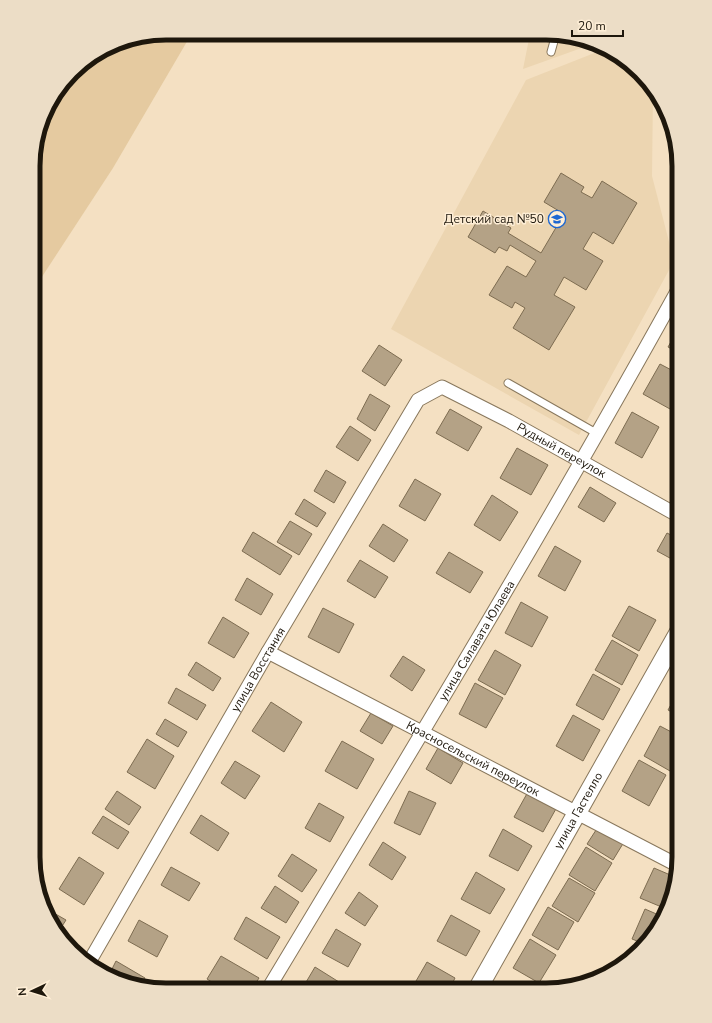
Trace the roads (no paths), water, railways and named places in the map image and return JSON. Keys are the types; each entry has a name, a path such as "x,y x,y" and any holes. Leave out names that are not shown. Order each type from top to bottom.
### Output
{"street":[{"name":"улица Салавата Юлаева","path":"272,983 423,732 582,462 672,301"},
{"name":"Рудный переулок","path":"442,388 509,421 672,512"},
{"name":"улица Восстания","path":"91,958 268,652 418,400 442,388"},
{"name":"улица Гастелло","path":"481,983 576,811 672,644"},
{"name":"Красносельский переулок","path":"268,652 672,862"}],"lane":[{"path":"551,52 554,41"},
{"path":"508,383 598,434"}],"place":[{"name":"Детский сад №50","path":"557,219"}]}
